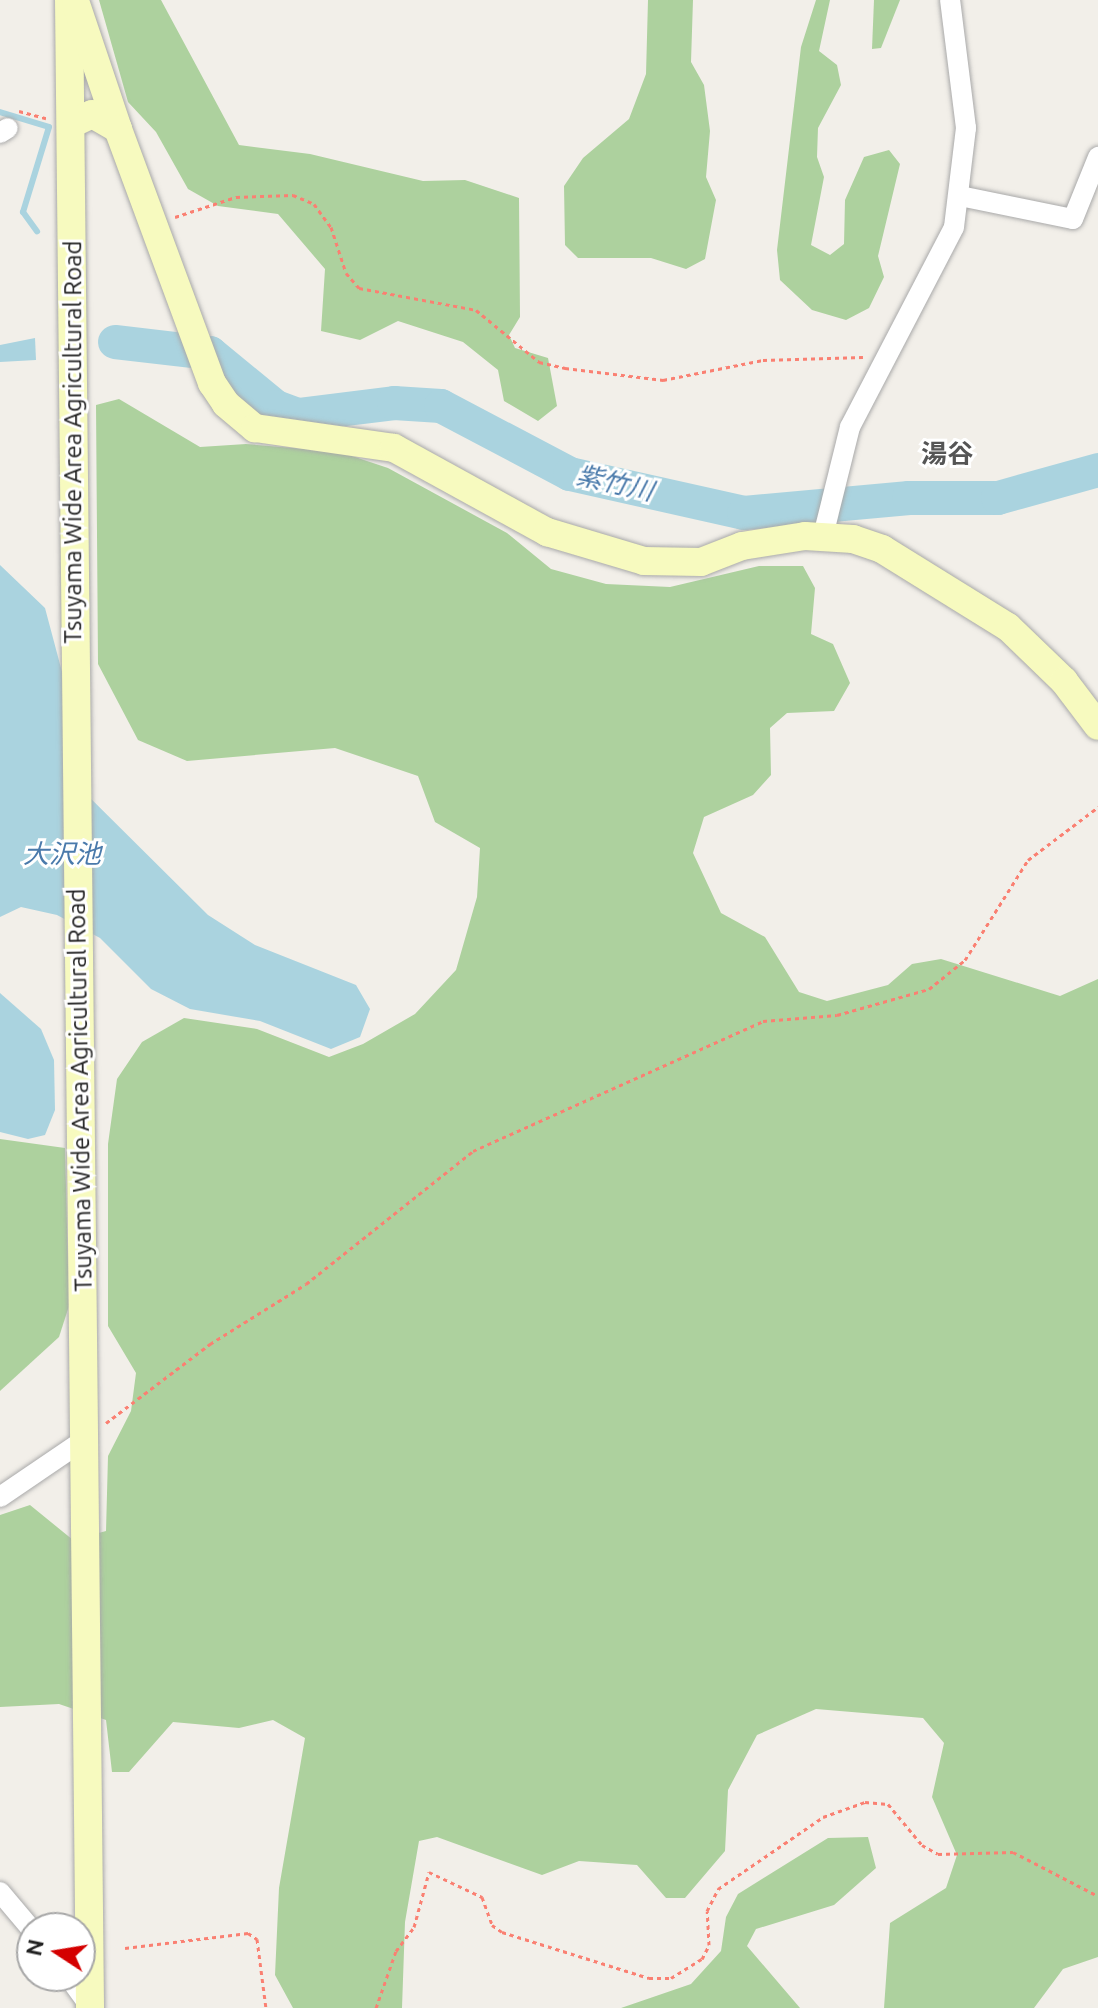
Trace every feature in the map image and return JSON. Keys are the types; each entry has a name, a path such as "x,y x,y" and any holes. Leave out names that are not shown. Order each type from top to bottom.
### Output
{"street":[{"name":"Tsuyama Wide Area Agricultural Road","path":"72,0 85,1912"},
{"path":"72,0 201,354 226,404 255,428 394,448 547,532 608,554 681,564 825,526 882,549 976,602 1041,656 1098,726"},
{"path":"825,526 830,490 850,427 882,362 946,249 960,196 966,128 950,0"},
{"path":"71,124 92,114 118,129"},
{"path":"960,196 1073,219 1098,157"},
{"path":"0,1497 84,1440"},
{"path":"0,1892 17,1912"}],"path":[{"path":"7,123 71,124"},
{"path":"154,225 236,197 293,195 314,204 331,227 346,273 359,288 476,310 539,362 565,368 663,380 789,358 857,355 882,362"},
{"path":"84,1440 210,1344 306,1284 473,1151 763,1021 874,1008 929,989 965,960 1028,860 1098,807"},
{"path":"376,2008 396,1951 414,1927 429,1872 482,1897 492,1925 502,1932 649,1978 671,1978 702,1959 709,1945 707,1911 718,1889 823,1817 865,1802 888,1804 922,1845 938,1854 1013,1852 1098,1896"},
{"path":"125,1948 248,1933 257,1939 266,2008"}],"green space":[{"path":"99,0 161,0 239,145 310,154 423,181 465,180 519,198 520,317 509,335 515,348 548,358 557,406 538,421 504,401 498,370 463,342 398,321 360,340 321,331 325,269 278,214 218,206 188,189 156,132 128,102"},
{"path":"648,0 693,0 691,62 704,85 710,131 706,177 716,200 705,259 686,269 651,258 578,258 565,245 564,186 583,158 629,119 646,74"},
{"path":"816,0 830,0 819,51 837,65 841,85 818,128 817,157 824,177 811,245 830,255 844,244 845,200 864,157 889,150 900,164 878,256 884,277 869,308 846,320 812,310 780,280 777,250 801,47"},
{"path":"874,0 900,0 881,48 872,49"},
{"path":"119,399 200,447 246,444 340,452 388,468 507,533 551,569 606,584 670,587 759,566 803,566 815,588 811,634 833,644 850,683 834,711 787,713 770,728 771,775 753,795 704,817 693,853 721,913 765,937 799,992 827,1001 888,985 912,964 941,959 1060,996 1098,979 1098,1957 1063,1969 1034,2008 884,2008 890,1923 946,1888 957,1855 932,1797 944,1743 923,1718 816,1709 757,1735 728,1790 725,1851 685,1898 666,1898 637,1865 579,1861 542,1875 437,1837 419,1841 405,1922 402,2008 293,2008 275,1975 279,1888 305,1738 273,1720 239,1728 173,1722 129,1772 112,1772 106,1720 59,1704 0,1707 0,1515 30,1505 73,1540 106,1531 108,1456 131,1411 136,1373 108,1326 108,1144 117,1079 142,1042 184,1018 257,1029 329,1057 363,1044 415,1014 456,970 477,897 480,848 435,822 418,776 335,748 187,761 138,740 98,664 96,405"},
{"path":"0,1139 65,1148 69,1306 59,1337 0,1391"},
{"path":"868,1837 876,1868 834,1905 756,1929 747,1946 800,2008 621,2008 691,1984 721,1951 726,1917 738,1894 828,1838"}],"water":[{"path":"35,338 36,360 0,362 0,345"},
{"name":"大沢池","path":"0,565 45,608 65,683 68,776 208,915 255,945 356,985 370,1009 360,1037 331,1049 260,1021 190,1009 151,989 100,938 57,915 21,907 0,917"},
{"path":"0,993 41,1029 54,1060 55,1110 45,1135 28,1139 0,1132"}],"waterway":[{"path":"0,112 49,127 23,212 37,231"},
{"name":"紫竹川","path":"115,342 210,353 276,407 298,415 394,403 441,406 570,474 744,513 909,498 998,498 1098,470"}],"district":[{"name":"湯谷","path":"947,454"}]}
